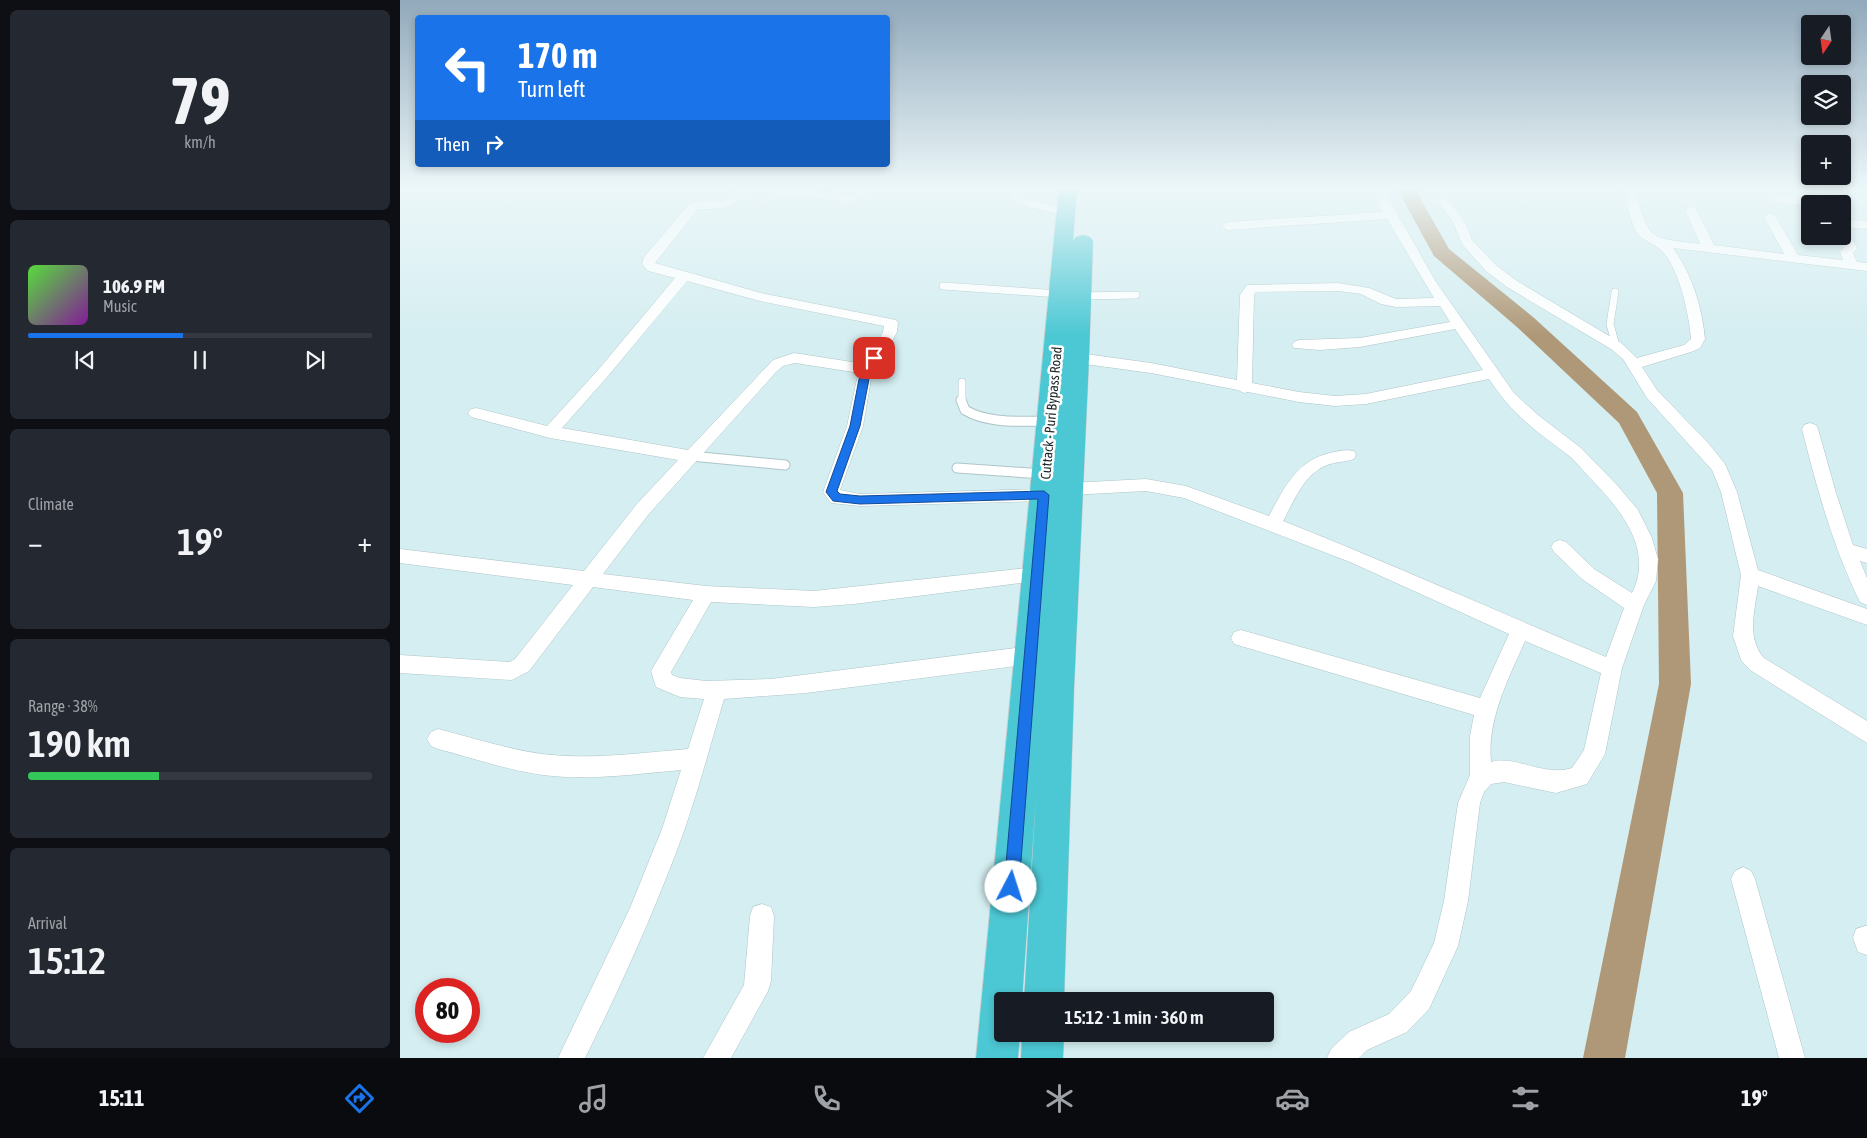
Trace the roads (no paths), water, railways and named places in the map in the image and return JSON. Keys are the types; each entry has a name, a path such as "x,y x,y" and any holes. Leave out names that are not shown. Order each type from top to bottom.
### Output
{"highway":[{"name":"Cuttack - Puri Bypass Road","path":"997,1058 1036,574 1078,358 1071,295 1069,236"},
{"name":"Cuttack - Puri Bypass Road","path":"1044,992 1057,699 1050,421 1079,236"},
{"path":"1042,1058 1043,1042"}],"street":[{"path":"668,236 649,260 648,264 653,268 760,297 891,323 890,332 868,369 862,386 855,426 831,492 837,498 860,500 1053,486 1146,485 1165,487 1186,492 1273,524 1382,568 1520,630 1612,668"},
{"path":"1340,1058 1358,1041 1398,1023 1420,1000 1446,946 1456,901 1468,803 1472,788 1482,776 1497,771 1556,782 1579,777 1594,754 1612,668 1635,605 1647,581 1649,559 1632,514 1611,488 1575,452 1532,419 1509,397 1445,302 1404,236"},
{"path":"1464,236 1466,241 1492,269 1512,284 1616,346 1634,364 1652,394 1703,448 1719,468 1729,492 1750,575 1743,636 1748,654 1757,664 1867,733"},
{"path":"1634,364 1689,348 1695,345 1698,339 1693,310 1676,263 1666,248 1646,236"},
{"path":"1703,236 1709,249"},
{"path":"1781,236 1793,258"},
{"path":"1660,243 1867,267"},
{"path":"1849,245 1851,248 1846,254 1852,265"},
{"path":"550,432 603,373 684,276"},
{"path":"1244,388 1247,295 1252,288 1338,287 1364,292 1396,303 1445,302"},
{"path":"1299,345 1346,346 1460,324"},
{"path":"1078,358 1151,368 1244,388 1308,398 1335,400 1366,399 1494,373"},
{"path":"400,664 512,671 522,665 642,510 778,363 786,360 805,359 868,369"},
{"path":"476,413 550,432 691,456"},
{"path":"1810,429 1833,513 1846,550 1867,597"},
{"path":"1273,524 1299,479 1309,469 1321,462 1348,455"},
{"path":"1560,547 1588,574 1635,605"},
{"path":"1846,550 1867,556"},
{"path":"400,556 706,594 814,599 1036,574"},
{"path":"1750,575 1867,617"},
{"path":"706,594 661,671 663,681 669,685 684,689 716,690 800,686 1031,654"},
{"path":"1482,776 1478,756 1485,709 1520,630"},
{"path":"1241,638 1485,709"},
{"path":"571,1058 608,988 654,878 674,826 716,690"},
{"path":"438,739 530,762 556,766 584,766 695,758"},
{"path":"1743,879 1792,1058"},
{"path":"716,1058 755,991 758,981 762,916"}],"lane":[{"path":"942,286 1071,295 1136,295"},
{"path":"1615,292 1610,324 1616,346"},
{"path":"962,382 961,403 965,410 973,414 1011,420 1050,421"},
{"path":"691,456 785,465"},
{"path":"957,468 1053,486"}],"waterway":[{"path":"1432,236 1441,252 1525,322 1628,418 1670,493 1675,684 1604,1058"}]}
